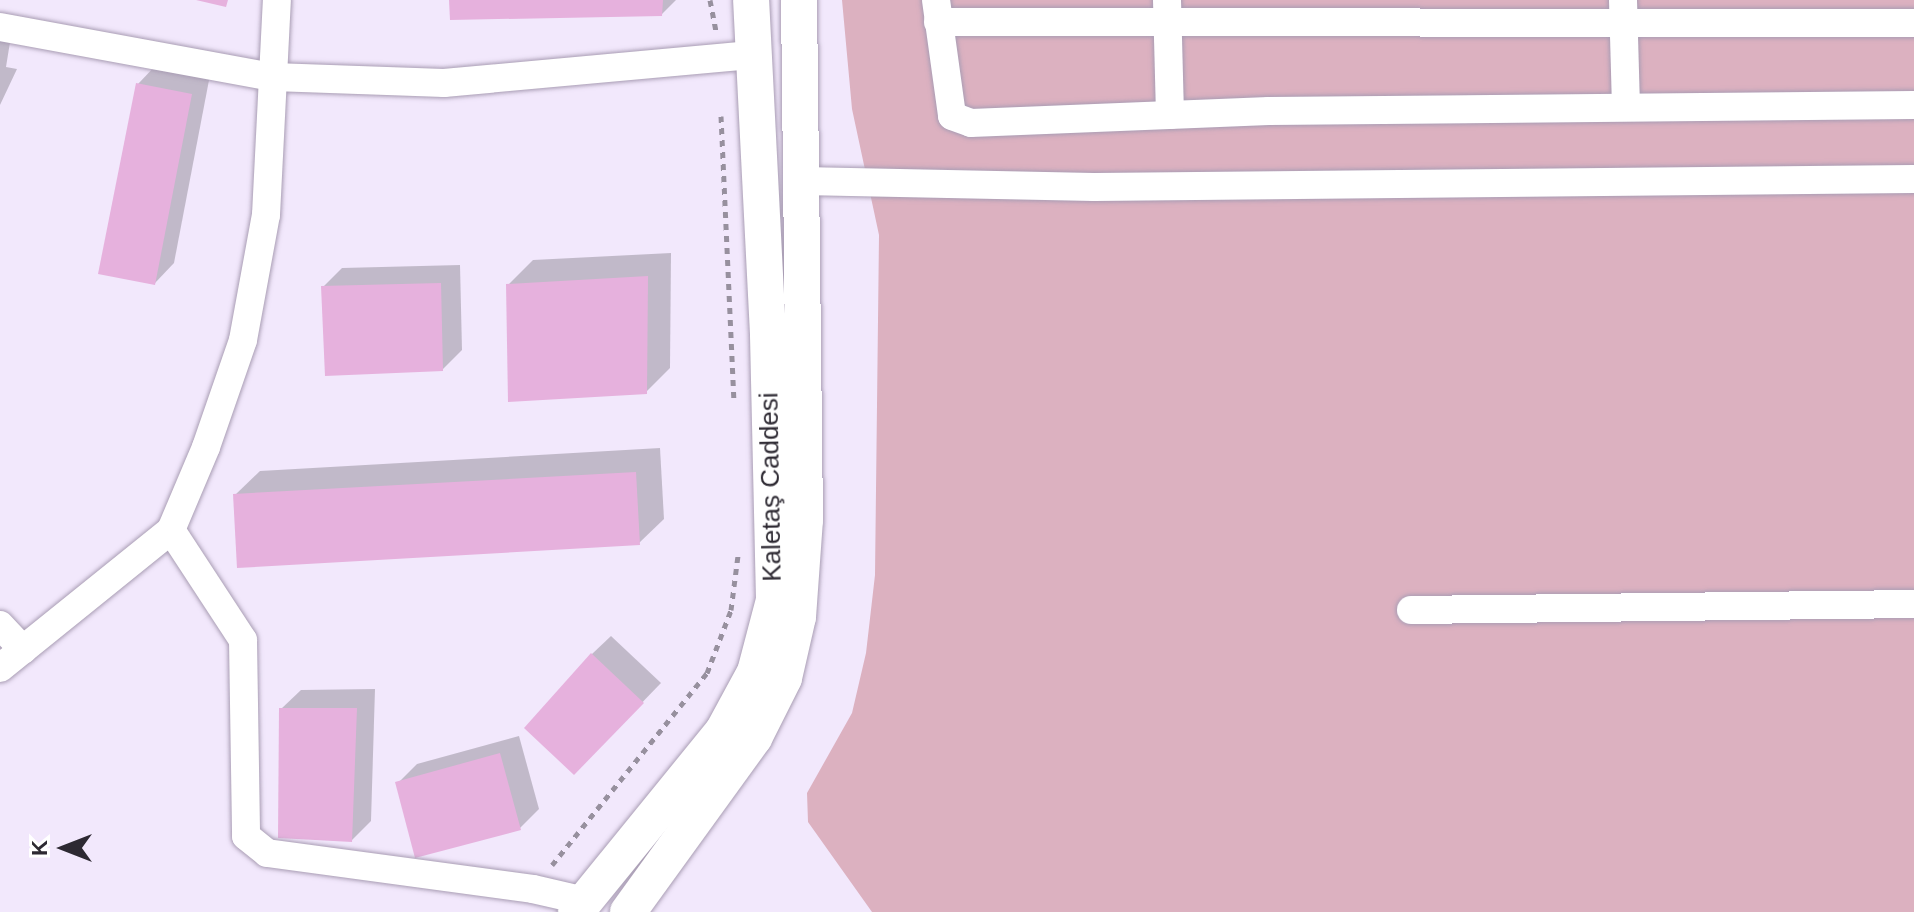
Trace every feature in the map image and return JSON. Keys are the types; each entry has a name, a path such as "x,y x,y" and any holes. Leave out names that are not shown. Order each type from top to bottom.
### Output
{"main road":[{"name":"Kaletaş Caddesi","path":"581,906 723,731 755,672 774,600 737,57 751,0"},
{"name":"Kaletaş Caddesi","path":"628,912 754,738 784,678 798,617 805,520 799,0"}],"street":[{"path":"0,668 171,530 243,340 266,215 277,0"},
{"path":"1623,10 1626,105"},
{"path":"1914,23 1623,10 937,11 952,116 971,123 1170,115 1626,105 1914,105"},
{"path":"1167,12 1170,115"},
{"path":"0,27 273,77 444,83 737,57"},
{"path":"802,181 1094,187 1914,179"},
{"path":"171,530 243,640 246,836 267,853 533,889 581,906"},
{"path":"1411,610 1914,604"},
{"path":"0,625 23,650"}],"path":[{"path":"710,0 737,57 734,406"},
{"path":"533,889 707,673 731,610 740,544"}],"shaded area":[{"path":"842,0 1914,0 1914,912 872,912 808,822 807,793 852,713 866,653 875,575 879,235 852,109"}],"building":[{"path":"196,0 228,0 226,7"},
{"path":"449,0 663,0 662,16 450,20"},
{"path":"136,83 192,94 155,285 98,274"},
{"path":"648,276 647,394 508,402 506,284"},
{"path":"441,283 443,371 325,376 321,286"},
{"path":"636,472 640,545 237,568 233,494"},
{"path":"591,653 644,703 574,775 524,728"},
{"path":"279,708 357,708 352,842 278,838"},
{"path":"500,753 521,830 415,858 395,782"}]}
